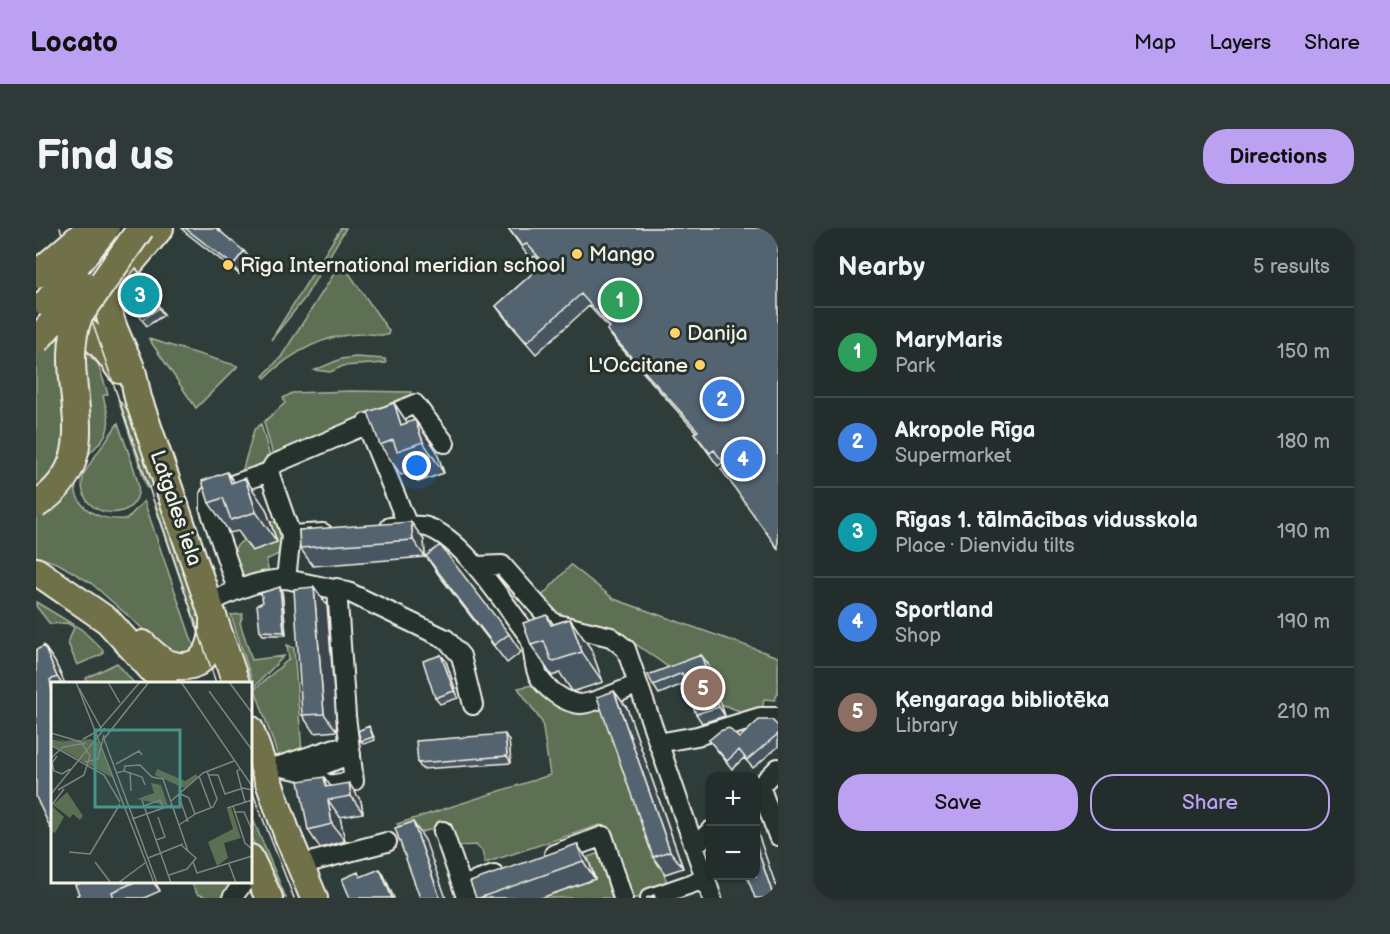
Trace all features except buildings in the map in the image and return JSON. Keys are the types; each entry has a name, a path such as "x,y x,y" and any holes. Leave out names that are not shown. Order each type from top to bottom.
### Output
{"highway":[{"path":"36,259 71,228"},
{"path":"36,275 90,228"},
{"path":"36,315 106,228"},
{"path":"112,228 126,236 137,238 149,229"},
{"path":"36,341 149,229"},
{"path":"138,398 133,373 113,328 108,294 149,229"},
{"path":"36,505 57,489 76,451 79,428 70,356 74,329 79,315 149,229"},
{"path":"36,307 78,325 92,335 112,357 138,398"},
{"path":"36,325 58,329 76,337 89,347 120,384 138,398"},
{"name":"Latgales iela","path":"138,398 235,682"},
{"name":"Latgales iela","path":"45,576 122,633 170,664 186,665 207,656 214,638 211,611"},
{"name":"Latgales iela","path":"122,633 162,682"},
{"path":"252,733 271,768 299,865 314,898"},
{"path":"252,873 269,898"}],"street":[{"path":"237,589 210,510 210,495 269,472 274,464 415,404 445,443"},
{"path":"366,423 408,526"},
{"path":"269,472 291,535 290,580 295,601"},
{"path":"371,529 408,526 435,530 476,566 528,634 532,642 539,677 547,688 571,702 581,704 638,684"},
{"path":"291,535 346,531"},
{"path":"190,550 209,550 222,545"},
{"path":"476,566 502,565 553,623 611,637 626,649 712,898"},
{"path":"211,611 237,589 273,579 337,588 446,639 461,656 472,705"},
{"path":"271,768 306,772 329,785 354,781 337,588"},
{"path":"528,634 553,623"},
{"path":"658,743 697,736 760,717 778,717"},
{"path":"271,768 350,748"},
{"path":"306,772 350,748"},
{"path":"768,781 778,836"},
{"path":"443,831 464,892 510,869"},
{"path":"533,861 603,836 622,898"},
{"path":"694,847 706,836"},
{"path":"299,865 387,842"},
{"path":"650,898 705,879"},
{"path":"232,898 242,883"}],"green space":[{"path":"341,228 346,228 304,299 271,340"},
{"path":"339,266 344,266 389,331 388,335 346,335 320,342 286,360 265,378 263,376 281,357"},
{"path":"36,330 60,333 71,339 98,364 108,394 103,396 108,414 108,426 105,436 79,468 76,492 80,501 94,514 115,519 127,519 144,501 194,647 188,652 170,653 91,583 59,564 36,556"},
{"path":"149,339 238,366 196,408"},
{"path":"356,357 385,359 386,363 343,366 330,372 315,370 341,359"},
{"path":"411,392 410,401 274,459 264,422 285,403 283,398 292,393"},
{"path":"118,399 129,411 156,484 147,488"},
{"path":"118,423 136,476 137,497 131,506 121,511 109,512 98,509 89,502 83,492 83,477"},
{"path":"261,424 271,461 242,472 254,430"},
{"path":"160,501 204,626 200,636 156,505"},
{"path":"270,522 277,522 286,538 281,553 266,560 268,569 265,575 246,577 236,567 232,553 241,541 246,539 257,538 277,542"},
{"path":"571,565 614,599 778,657 778,692 775,700 764,699 762,711 745,713 721,704 624,636 563,621 539,599"},
{"path":"36,602 81,629 103,650 103,654 77,665 68,643 74,627 67,623 50,624 36,606"},
{"path":"243,614 240,623 252,660 284,656 254,687 231,615"},
{"path":"287,645 294,648 302,753 279,759 255,689 289,659"},
{"path":"117,663 133,682 88,682 86,678"},
{"path":"537,684 606,708 669,888 639,898 625,898 604,831 600,825 485,863 482,851 476,845 458,846 449,825 410,835 397,824 550,775 542,722 518,688"},
{"path":"252,817 286,898 278,898 252,839"},
{"path":"599,853 612,898 541,898 595,879 588,857"},
{"path":"192,883 233,883 224,898 209,898 197,894"}],"tram line":[{"path":"60,228 216,682"},
{"path":"252,791 294,898"}],"place":[{"name":"Mango","path":"577,254"},
{"name":"Rīga International meridian school","path":"228,265"},
{"name":"Rīgas 1. tālmācības vidusskola","path":"140,295"},
{"name":"MaryMaris","path":"620,300"},
{"name":"Danija","path":"675,333"},
{"name":"L'Occitane","path":"700,365"},
{"name":"Akropole Rīga","path":"722,399"},
{"name":"Sportland","path":"743,459"},
{"name":"Ķengaraga bibliotēka","path":"703,688"}]}
